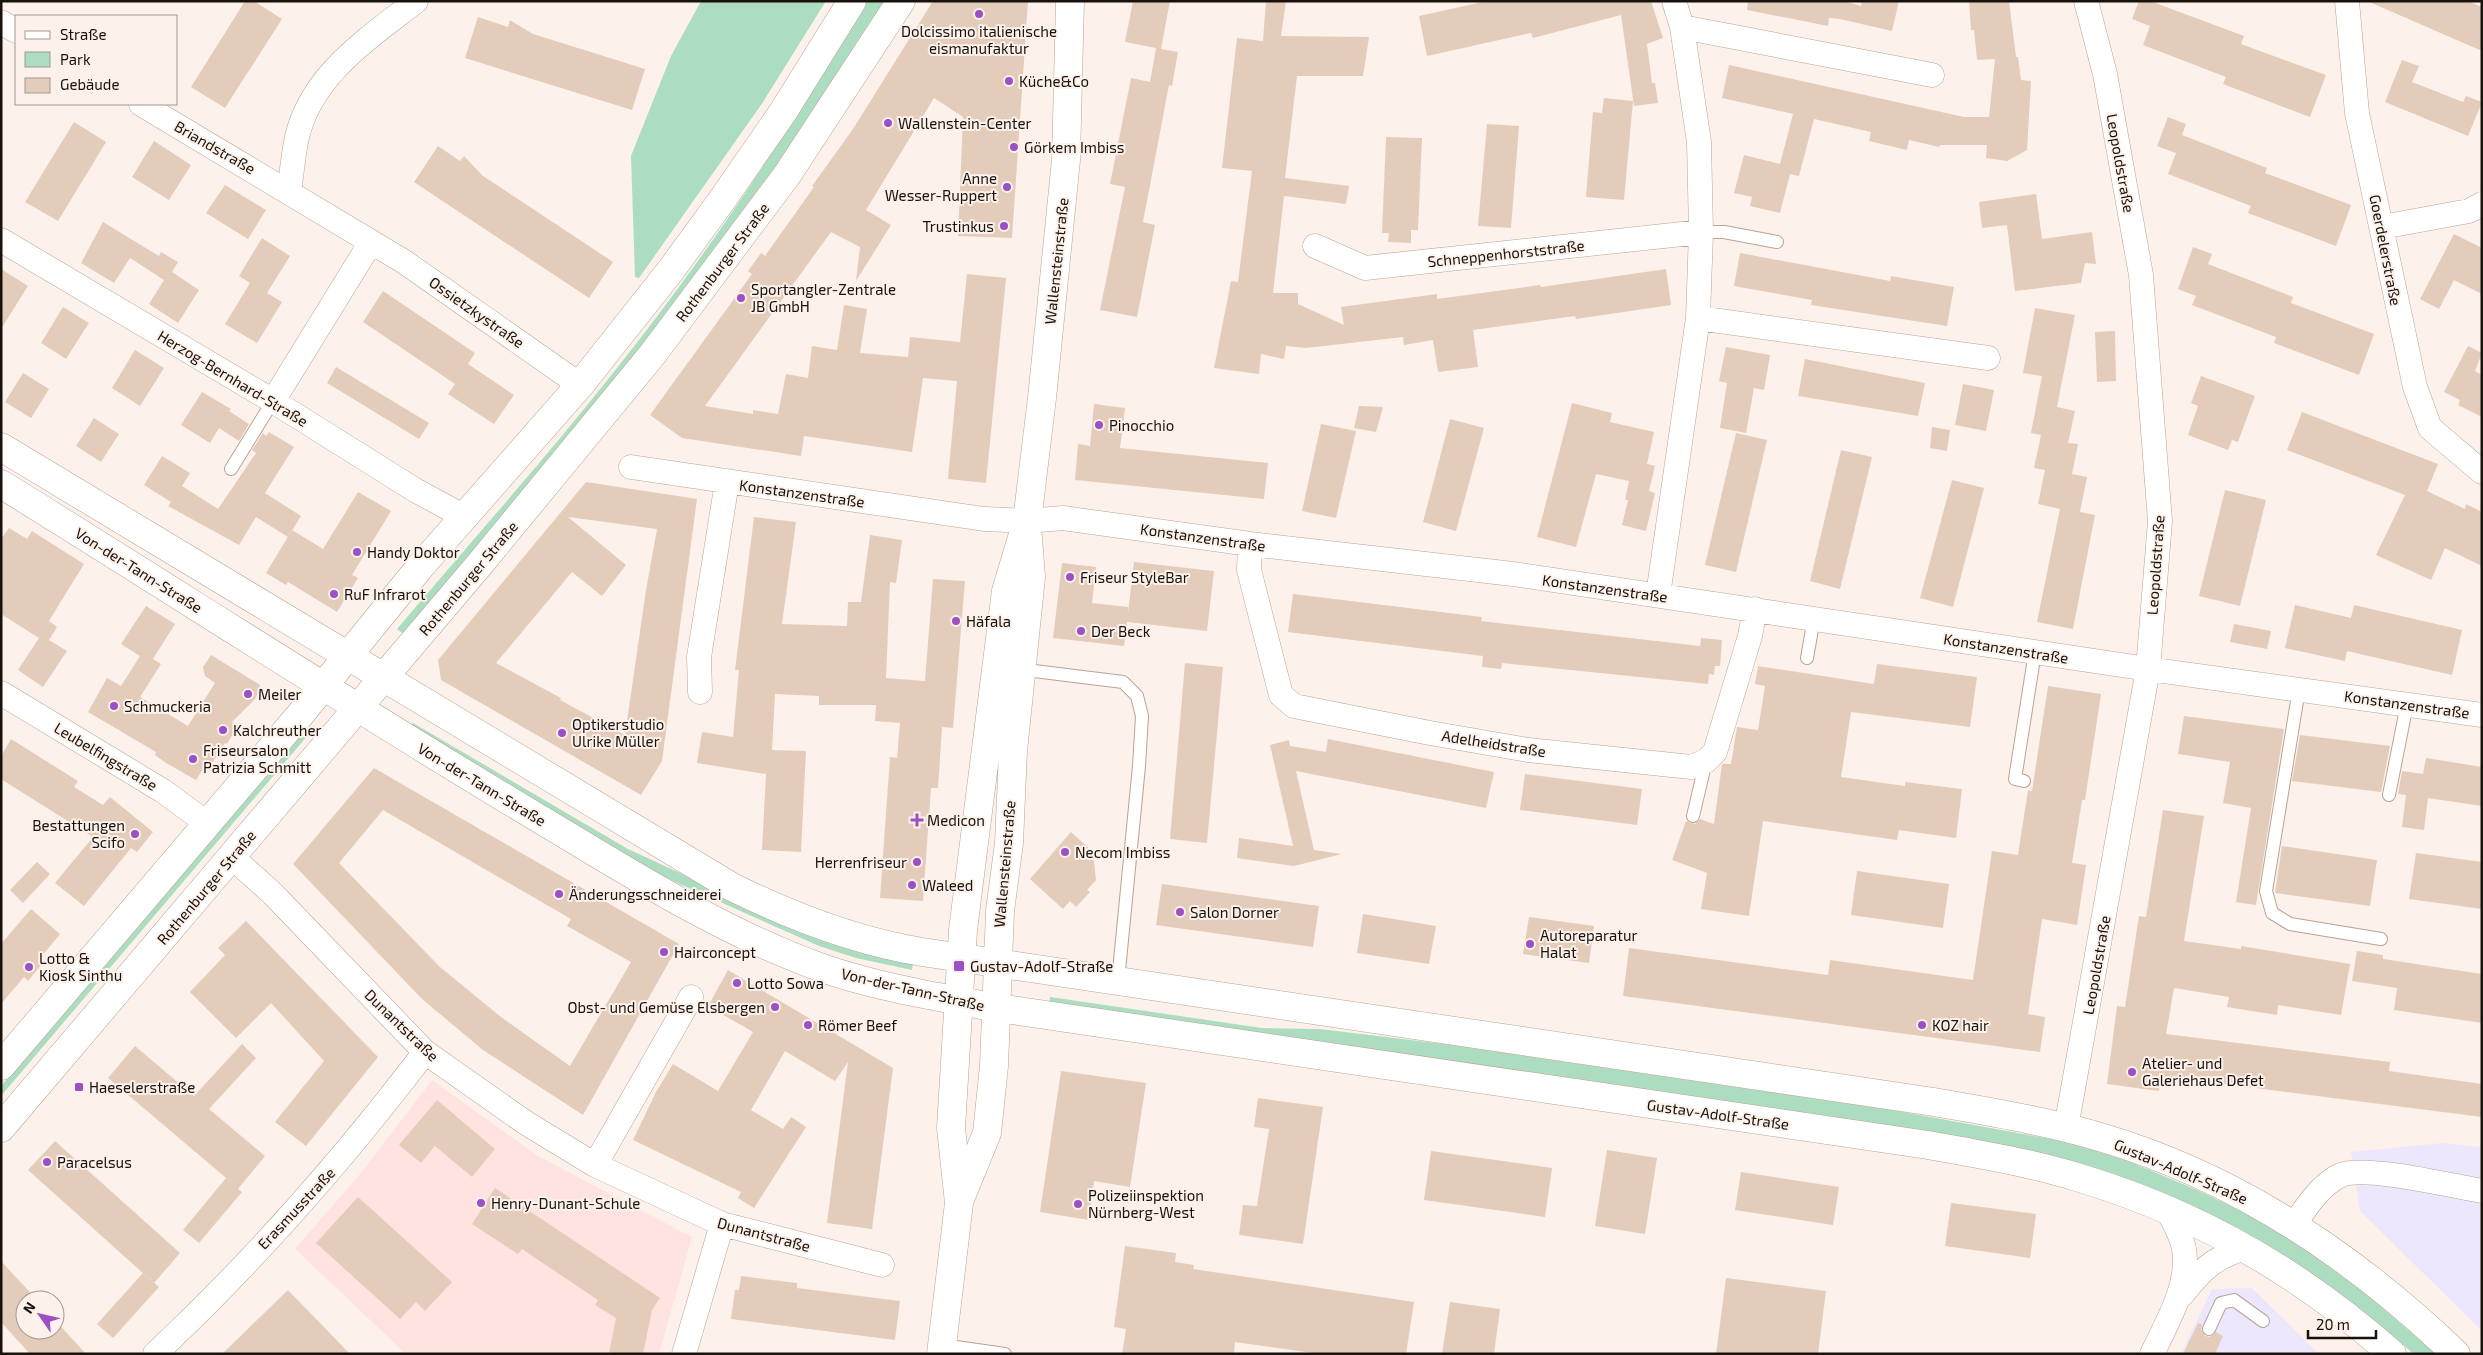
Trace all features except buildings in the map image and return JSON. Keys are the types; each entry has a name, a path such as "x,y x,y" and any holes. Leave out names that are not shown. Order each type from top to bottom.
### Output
{"main road":[{"path":"1,1066 208,824 463,516 580,385 671,270 722,200 783,112 852,1"},
{"name":"Rothenburger Straße","path":"1,1128 567,460 682,317 787,175 901,1"},
{"name":"Wallensteinstraße","path":"942,1350 959,1203 951,1128 960,958 966,897 1008,669 1031,577 1027,521 1064,179 1070,1"},
{"path":"1,447 385,676 700,868 758,900 816,925 874,942 997,963"},
{"name":"Von-der-Tann-Straße","path":"1,484 358,708 601,857 751,938 801,960 853,977 998,1008"},
{"name":"Wallensteinstraße","path":"959,1203 987,1133 998,1008 997,963 1000,911 1009,843 1013,751 1008,669"},
{"name":"Gustav-Adolf-Straße","path":"997,963 1934,1102 2066,1128 2123,1145 2182,1168 2251,1200 2294,1225 2384,1290 2456,1354"},
{"name":"Gustav-Adolf-Straße","path":"998,1008 1928,1145 2053,1170 2108,1187 2168,1210 2245,1248 2322,1297 2392,1354"}],"street":[{"path":"289,191 297,136 315,94 347,55 416,1"},
{"path":"1658,595 1698,318 1701,232 1698,142 1682,26 1674,1"},
{"name":"Leopoldstraße","path":"2066,1128 2148,669 2160,521 2141,275 2105,74 2086,1"},
{"name":"Goerdelerstraße","path":"2347,1 2357,113 2382,227 2394,298 2415,387 2430,428 2482,472"},
{"path":"1,22 15,30"},
{"path":"1682,26 1932,75"},
{"name":"Briandstraße","path":"143,105 289,191"},
{"name":"Ossietzkystraße","path":"289,191 403,260 580,385"},
{"path":"2382,227 2468,211 2482,204"},
{"name":"Schneppenhorststraße","path":"1316,246 1365,268 1701,232"},
{"name":"Herzog-Bernhard-Straße","path":"1,240 273,401 415,490 463,516"},
{"path":"273,401 371,242"},
{"path":"1698,318 1988,358"},
{"name":"Konstanzenstraße","path":"631,467 984,519 1027,521 1064,518 1250,544 1513,574 2148,669 2482,715"},
{"name":"Konstanzenstraße","path":"700,692 699,657 726,482"},
{"name":"Adelheidstraße","path":"1250,544 1249,570 1281,695 1294,706 1430,734 1528,750 1691,767 1706,761"},
{"path":"1706,761 1715,752 1750,636 1755,609"},
{"name":"Leubelfingstraße","path":"1,694 163,791 208,824"},
{"name":"Dunantstraße","path":"232,857 273,894 425,1052 526,1123 595,1165 722,1224 882,1265"},
{"path":"595,1165 691,997"},
{"name":"Erasmusstraße","path":"155,1354 319,1186 372,1122 425,1052"},
{"path":"2294,1225 2320,1191 2342,1175 2352,1173 2383,1175 2482,1191"},
{"path":"2152,1354 2177,1300 2184,1270 2184,1247 2168,1210"},
{"path":"684,1354 722,1224"},
{"path":"2177,1300 2206,1266 2227,1254 2245,1248"}],"lane":[{"path":"1701,232 1724,232 1777,242"},
{"path":"231,468 273,401"},
{"path":"1807,658 1814,618"},
{"path":"2024,781 2014,779 2034,652"},
{"path":"1008,669 1123,682 1137,696 1142,716 1139,766 1118,981"},
{"path":"2299,689 2266,891 2272,913 2290,924 2381,939"},
{"path":"2389,795 2407,704"},
{"path":"1694,816 1706,761"},
{"path":"2209,1329 2221,1303 2234,1300 2263,1321"},
{"path":"942,1350 1005,1354"}],"shaded area":[{"name":"Henry-Dunant-Schule","path":"432,1080 538,1156 692,1237 659,1354 406,1354 295,1249 365,1168"},
{"path":"2443,1143 2482,1147 2482,1331 2360,1211 2351,1152"},
{"path":"2252,1288 2319,1354 2181,1354 2212,1289"}],"green space":[{"path":"701,1 826,1 761,105 639,278 635,277 631,156 671,56"},
{"path":"867,1 889,1 831,92 692,285 405,635 397,629 587,405 682,284 778,144"},
{"path":"413,723 628,849 693,879 913,963 912,970 856,958 819,946 646,869 410,727"},
{"path":"302,730 309,734 1,1096 1,1086"},
{"path":"1050,997 1262,1028 1320,1029 1452,1045 1892,1110 2067,1142 2128,1161 2197,1190 2253,1217 2295,1241 2341,1272 2436,1354 2414,1354 2355,1305 2277,1252 2233,1228 2146,1186 2073,1164 1049,1005"}],"place":[{"name":"Dolcissimo italienische eismanufaktur","path":"979,14"},
{"name":"Küche&Co","path":"1009,81"},
{"name":"Wallenstein-Center","path":"888,123"},
{"name":"Görkem Imbiss","path":"1014,147"},
{"name":"Anne Wesser-Ruppert","path":"1007,187"},
{"name":"Trustinkus","path":"1004,226"},
{"name":"Sportangler-Zentrale JB GmbH","path":"741,298"},
{"name":"Pinocchio","path":"1099,425"},
{"name":"Handy Doktor","path":"357,552"},
{"name":"Friseur StyleBar","path":"1070,577"},
{"name":"RuF Infrarot","path":"334,594"},
{"name":"Häfala","path":"956,621"},
{"name":"Der Beck","path":"1081,631"},
{"name":"Meiler","path":"248,694"},
{"name":"Schmuckeria","path":"114,706"},
{"name":"Kalchreuther","path":"223,730"},
{"name":"Optikerstudio Ulrike Müller","path":"562,733"},
{"name":"Friseursalon Patrizia Schmitt","path":"193,759"},
{"name":"Medicon","path":"917,820"},
{"name":"Bestattungen Scifo","path":"135,834"},
{"name":"Necom Imbiss","path":"1065,852"},
{"name":"Herrenfriseur","path":"917,862"},
{"name":"Waleed","path":"912,885"},
{"name":"Änderungsschneiderei","path":"559,894"},
{"name":"Salon Dorner","path":"1180,912"},
{"name":"Autoreparatur Halat","path":"1530,944"},
{"name":"Hairconcept","path":"664,952"},
{"name":"Gustav-Adolf-Straße","path":"959,966"},
{"name":"Lotto & Kiosk Sinthu","path":"29,967"},
{"name":"Lotto Sowa","path":"737,983"},
{"name":"Obst- und Gemüse Elsbergen","path":"775,1007"},
{"name":"Römer Beef","path":"808,1025"},
{"name":"KOZ hair","path":"1922,1025"},
{"name":"Atelier- und Galeriehaus Defet","path":"2132,1072"},
{"name":"Haeselerstraße","path":"79,1087"},
{"name":"Paracelsus","path":"47,1162"},
{"name":"Henry-Dunant-Schule","path":"481,1203"},
{"name":"Polizeiinspektion Nürnberg-West","path":"1078,1204"}]}
